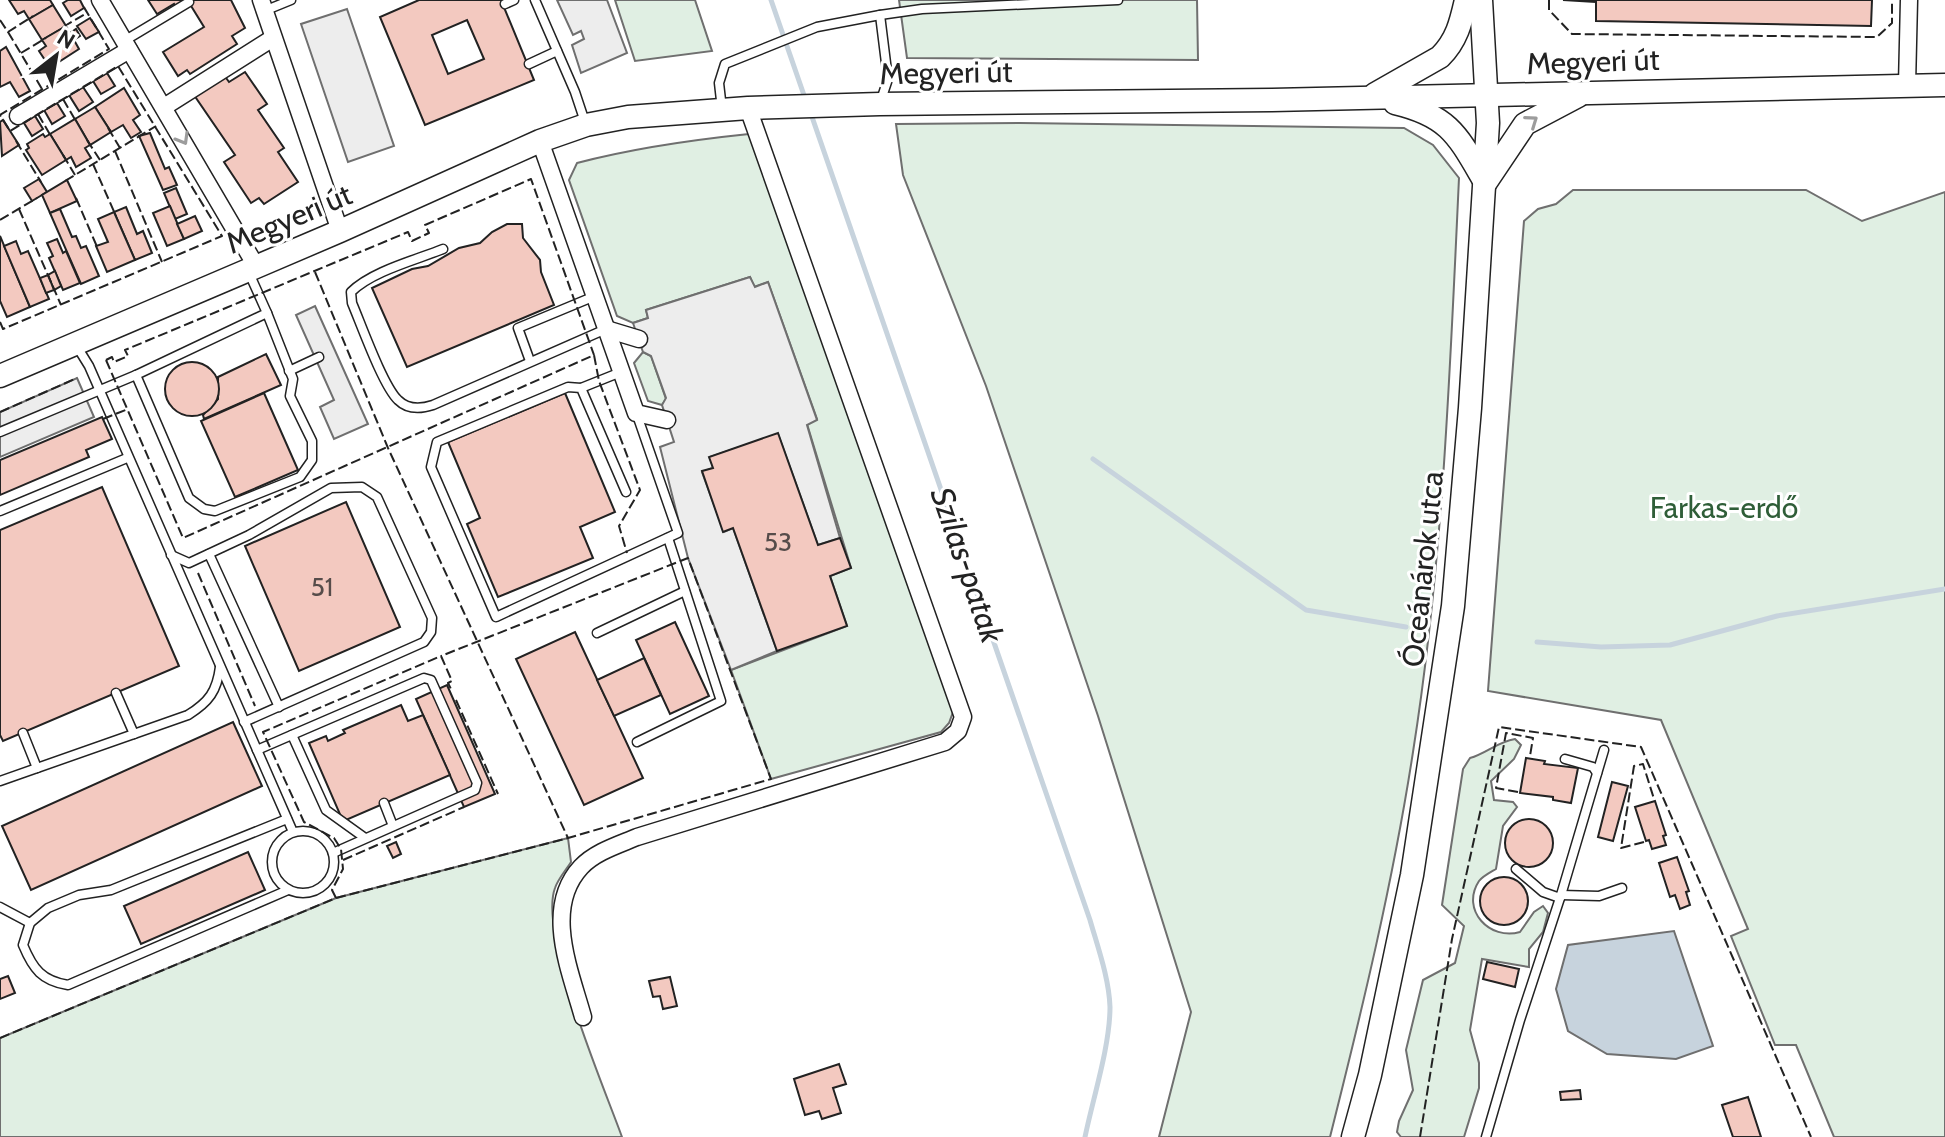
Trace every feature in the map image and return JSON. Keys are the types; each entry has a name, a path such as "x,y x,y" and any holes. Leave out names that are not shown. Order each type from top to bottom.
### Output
{"main road":[{"path":"1371,97 1432,62 1447,49 1456,37 1466,0"},
{"name":"Óceánárok utca","path":"1353,1137 1370,1075 1402,927 1433,752 1453,606 1486,183 1488,94 1481,0"},
{"name":"Megyeri út","path":"0,376 340,231 540,141 586,125 628,117 837,105 1945,85"},
{"path":"1371,97 1416,108 1440,119 1453,131 1486,183 1517,133 1530,120 1575,97 1602,91"}],"street":[{"path":"100,0 164,107 252,268"},
{"path":"1907,85 1909,0"},
{"path":"263,5 340,231"},
{"path":"164,107 273,38"},
{"path":"18,116 126,46"},
{"path":"583,1017 568,963 561,916 567,886 582,866 607,849 637,837 945,742 958,731 963,717 758,108"},
{"path":"540,141 636,413 667,420"},
{"path":"606,329 639,339"}],"lane":[{"path":"263,5 291,0"},
{"path":"535,0 586,125"},
{"path":"722,110 719,83 725,64 817,27 922,9 1118,0"},
{"path":"126,46 189,2"},
{"path":"880,15 888,79 880,104"},
{"path":"529,64 557,51"},
{"path":"443,249 359,284 351,292 352,303 387,383 398,400 420,409 433,405 606,329"},
{"path":"136,375 189,498 204,509 215,511 300,477 312,460 312,441 290,396 293,379 252,268"},
{"path":"530,361 518,328 595,296"},
{"path":"0,432 136,375 267,313"},
{"path":"75,344 89,366 97,391 293,832"},
{"path":"289,371 319,357"},
{"path":"621,372 581,388 568,387 437,442 431,467 496,617 678,533 636,413"},
{"path":"581,388 626,492"},
{"path":"0,511 127,458"},
{"path":"171,555 189,563 249,535 331,488 362,487 377,497 432,618 431,632 424,642 244,722"},
{"path":"637,742 721,701 668,538"},
{"path":"209,554 279,707"},
{"path":"597,633 685,591"},
{"path":"0,781 188,715 206,703 217,686 220,666"},
{"path":"257,750 424,678 431,680 477,783 475,790 333,853"},
{"path":"116,693 134,734"},
{"path":"23,733 37,768"},
{"path":"292,735 326,810 365,838"},
{"path":"1486,1137 1604,750"},
{"path":"1565,759 1593,767 1597,773"},
{"path":"384,803 393,826"},
{"path":"287,819 111,890 79,895 48,908 30,923 23,945 32,967 50,982 68,985 288,890 309,893 327,883 334,863 328,844 313,833 293,832 277,845 271,864 280,883 288,890"},
{"path":"1516,869 1543,892 1560,896 1599,896 1622,888"},
{"path":"0,907 30,923"}],"green space":[{"path":"615,0 695,0 712,51 635,61"},
{"path":"899,0 1197,0 1198,60 907,58"},
{"path":"896,124 1404,128 1433,145 1459,178 1444,466 1423,681 1405,801 1386,897 1330,1137 1159,1137 1191,1012 1098,716 986,386 903,175"},
{"path":"749,134 953,712 941,732 771,779 731,670 847,626 830,576 851,568 807,424 817,419 768,282 754,287 750,277 646,310 648,318 633,323 617,316 569,180 577,163 663,145"},
{"name":"Farkas-erdő","path":"1573,190 1806,190 1862,221 1945,192 1945,1137 1834,1137 1796,1045 1775,1045 1731,936 1748,929 1661,720 1488,691 1524,221 1538,209 1556,204"},
{"path":"643,352 651,356 666,399 662,405 648,401 634,363"},
{"path":"1515,739 1521,745 1514,759 1491,781 1494,800 1513,802 1517,807 1503,826 1496,869 1479,881 1473,902 1481,921 1498,932 1509,934 1520,932 1534,912 1543,906 1548,913 1543,932 1529,949 1529,967 1482,959 1470,1030 1479,1063 1479,1088 1464,1137 1401,1137 1397,1132 1399,1121 1413,1090 1406,1050 1423,980 1455,963 1464,926 1442,905 1463,769 1470,758"},
{"path":"568,838 571,862 555,888 552,910 556,939 575,1011 622,1137 0,1137 0,1038 336,898"}],"shaded area":[{"path":"557,0 607,0 627,53 581,73 572,45 584,39 581,31 573,35"},
{"path":"347,9 394,146 348,162 301,24"},
{"path":"750,277 755,287 768,282 817,420 807,425 840,538 818,545 778,434 710,457 713,468 702,472 724,532 733,528 777,651 731,670 688,558 660,447 674,442 662,405 666,398 651,356 643,352 633,323 648,318 646,310"},
{"path":"315,306 368,424 334,439 320,407 334,400 296,315"},
{"path":"77,378 94,417 0,457 0,412"},
{"path":"1674,931 1713,1046 1676,1059 1607,1054 1568,1031 1556,989 1568,945"}],"building":[{"path":"9,0 50,0 53,5 29,19 24,11 18,14"},
{"path":"80,0 84,8 71,16 63,3"},
{"path":"148,0 231,0 245,28 232,36 237,44 190,74 187,70 178,76 163,52 204,27 188,1 176,8 174,4 157,14"},
{"path":"419,0 501,0 534,80 425,125 380,17","holes":["467,20 484,59 448,74 432,35"]},
{"path":"1563,0 1872,0 1871,26 1596,21 1596,2"},
{"path":"53,5 66,26 42,40 29,19"},
{"path":"90,18 99,32 86,39 77,26"},
{"path":"66,26 70,33 76,29 80,36 74,40 79,49 54,65 51,60 47,63 39,51 46,46 42,40"},
{"path":"6,47 30,91 19,97 10,82 0,87 0,51"},
{"path":"245,72 267,104 258,110 284,148 278,152 298,182 264,204 259,198 251,203 224,162 235,155 194,95 224,75 229,82"},
{"path":"107,73 115,86 101,94 93,81"},
{"path":"83,87 93,102 79,111 69,95"},
{"path":"124,88 140,115 133,120 141,132 131,138 123,125 111,132 95,107"},
{"path":"57,103 65,116 52,124 44,110"},
{"path":"95,107 111,132 90,145 75,119"},
{"path":"35,116 43,129 32,136 24,123"},
{"path":"75,119 90,145 85,148 91,158 76,167 71,157 66,160 50,134"},
{"path":"3,120 19,145 2,156 0,122"},
{"path":"150,133 165,169 169,167 177,185 163,190 139,136"},
{"path":"43,134 45,137 50,134 66,160 42,175 26,150 29,148 27,144"},
{"path":"39,179 47,192 32,201 24,188"},
{"path":"67,180 77,201 50,213 42,195"},
{"path":"176,188 187,214 175,219 164,193"},
{"path":"170,206 184,239 167,246 153,213"},
{"path":"126,207 137,234 143,231 152,253 135,260 114,212"},
{"path":"60,209 72,237 76,236 81,248 86,246 99,276 81,284 50,213"},
{"path":"114,212 135,260 107,272 96,246 108,242 98,219"},
{"path":"195,216 202,231 184,239 177,224"},
{"path":"507,224 522,224 523,238 540,260 541,272 554,305 407,367 372,288 412,269 428,266 459,248 480,243"},
{"path":"0,236 30,307 7,317 0,301"},
{"path":"57,239 63,253 66,251 80,283 63,290 49,258 53,256 47,243"},
{"path":"16,241 21,254 28,251 49,299 30,307 4,246"},
{"path":"55,271 61,286 54,290 48,275"},
{"path":"48,275 54,290 46,293 40,278"},
{"path":"266,354 281,385 204,419 203,415 218,399 218,377"},
{"path":"192,362 211,370 219,389 211,408 192,416 173,408 165,389 173,370"},
{"path":"264,393 298,470 235,497 201,421"},
{"path":"565,393 615,512 580,527 593,558 498,597 467,524 480,518 448,442"},
{"path":"102,417 112,439 86,450 89,457 0,495 0,460"},
{"path":"778,433 818,545 840,538 851,568 830,576 847,626 777,651 733,528 723,532 702,471 713,468 709,457"},
{"path":"102,487 179,666 3,741 0,735 0,530"},
{"path":"346,502 400,627 299,671 245,546"},
{"path":"675,622 709,696 670,714 636,640"},
{"path":"575,632 643,778 584,805 516,659"},
{"path":"644,658 661,695 614,716 597,680"},
{"path":"447,685 495,794 464,807 416,699"},
{"path":"401,705 408,721 423,715 450,775 346,820 342,819 309,743 326,736 328,741 345,733 343,730"},
{"path":"233,722 262,786 31,890 2,826"},
{"path":"1526,758 1545,761 1544,764 1578,768 1571,803 1553,800 1553,797 1520,793"},
{"path":"1612,782 1628,786 1613,841 1598,837"},
{"path":"1655,801 1666,835 1663,836 1666,845 1652,849 1649,840 1646,841 1635,807"},
{"path":"1529,819 1546,826 1553,843 1546,860 1529,867 1512,860 1505,843 1512,826"},
{"path":"396,842 401,854 393,858 387,846"},
{"path":"248,852 265,890 141,944 124,906"},
{"path":"1677,857 1689,891 1686,892 1690,905 1680,909 1675,895 1670,897 1659,863"},
{"path":"1504,877 1521,884 1528,901 1521,918 1504,925 1487,918 1480,901 1487,884"},
{"path":"1487,962 1519,969 1515,987 1483,979"},
{"path":"8,976 15,993 0,999 0,979"},
{"path":"670,977 677,1006 663,1009 660,996 653,997 649,981"},
{"path":"839,1064 846,1084 833,1088 841,1113 822,1119 819,1111 805,1115 794,1079"},
{"path":"1580,1090 1581,1099 1561,1100 1560,1092"},
{"path":"1748,1097 1761,1137 1733,1137 1722,1105"}],"waterway":[{"name":"Szilas-patak","path":"771,0 806,101"},
{"name":"Szilas-patak","path":"811,114 1103,963 1109,996 1109,1022 1085,1137"},
{"path":"1093,459 1306,610 1406,627"},
{"path":"1537,642 1601,647 1670,645 1777,616 1945,589"}],"fence":[{"path":"1549,0 1549,10 1572,34 1877,37 1892,23 1892,0"},
{"path":"0,322 3,329 222,236 118,66 10,131 0,115 109,49 82,4"},
{"path":"63,27 87,13"},
{"path":"0,20 8,32 33,16"},
{"path":"8,32 42,89"},
{"path":"21,53 46,38"},
{"path":"63,99 77,123"},
{"path":"38,114 52,138"},
{"path":"65,181 156,126"},
{"path":"108,128 120,148"},
{"path":"87,140 100,160"},
{"path":"16,141 41,182"},
{"path":"115,151 162,262"},
{"path":"63,155 75,175"},
{"path":"93,164 116,216"},
{"path":"106,360 112,357 114,362 128,356 125,350 408,232 412,241 429,233 425,225 531,179 594,355"},
{"path":"0,220 37,198"},
{"path":"76,198 98,249"},
{"path":"19,209 61,305"},
{"path":"315,272 388,448 568,838"},
{"path":"106,360 183,538 594,355 599,381 640,490 619,526 627,553"},
{"path":"0,412 77,378"},
{"path":"103,419 128,409"},
{"path":"0,1038 336,898 568,838 771,779 688,558 441,656"},
{"path":"198,573 255,706"},
{"path":"336,898 332,890 343,869 341,849 334,838 304,822 263,732 441,656 452,681 448,683 451,689"},
{"path":"456,700 498,794"},
{"path":"1420,1137 1452,939 1499,727 1641,747 1811,1137"},
{"path":"1518,792 1496,788 1506,733 1533,738 1530,756"},
{"path":"1644,842 1621,848 1634,766 1643,764 1654,799"},
{"path":"343,860 464,807"}]}
